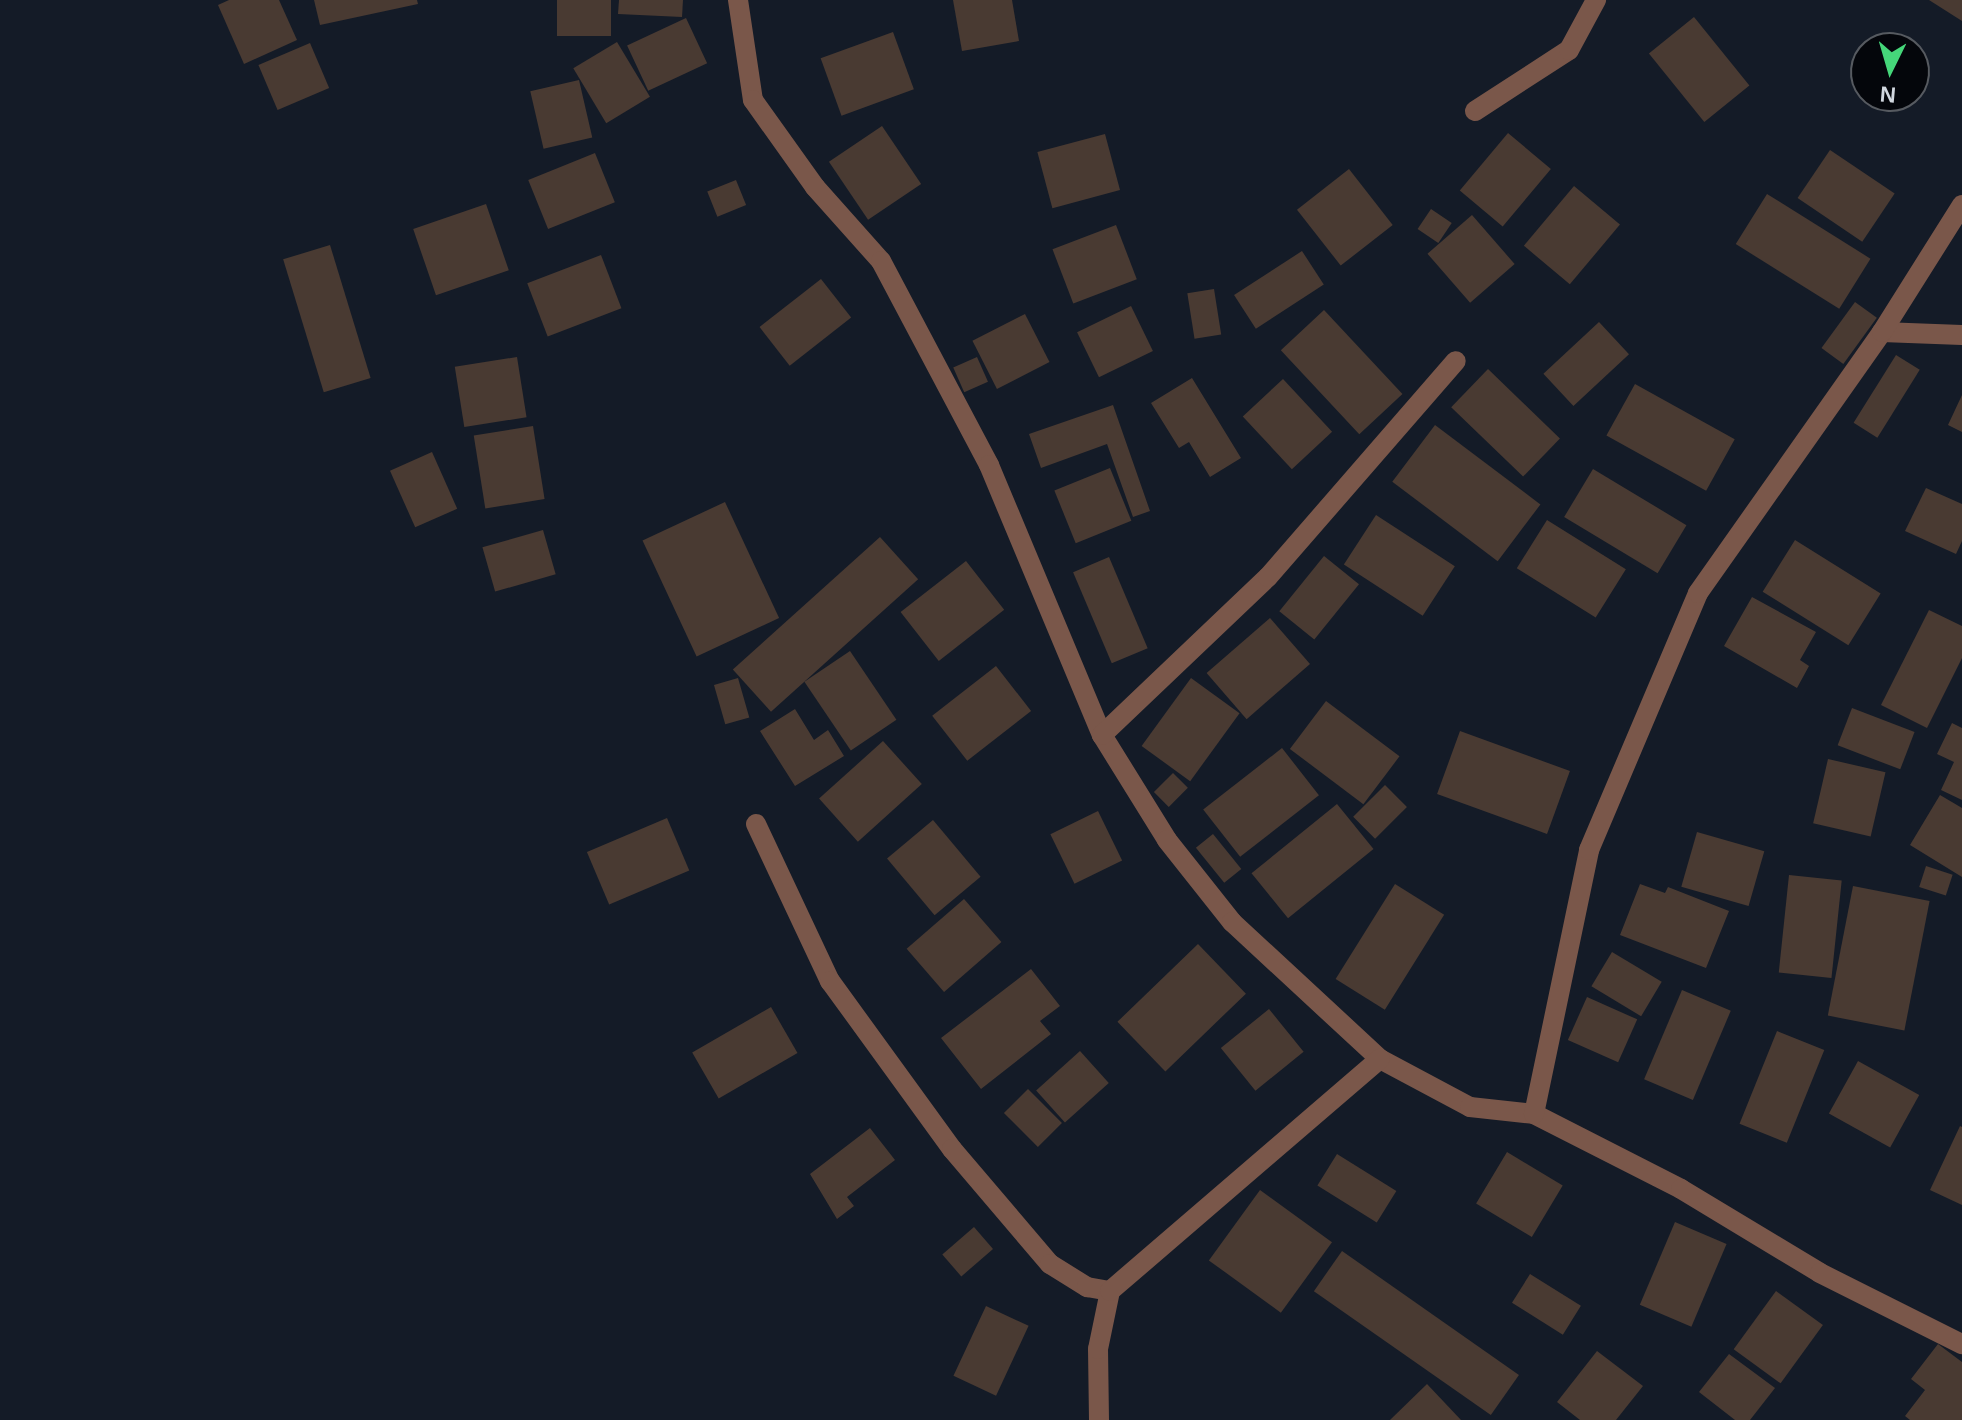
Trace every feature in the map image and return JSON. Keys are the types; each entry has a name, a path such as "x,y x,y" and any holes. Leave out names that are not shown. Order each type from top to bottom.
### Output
{"street":[{"path":"738,0 753,100 815,187 881,261 989,465 1102,735 1167,840 1232,922 1380,1059 1470,1107 1534,1114 1681,1189 1820,1273 1962,1344"},
{"path":"1475,111 1569,50 1596,0"},
{"path":"1534,1114 1589,850 1698,593 1882,332 1962,205"},
{"path":"1882,332 1962,335"},
{"path":"1102,735 1268,577 1456,361"},
{"path":"756,824 830,981 952,1149 1050,1264 1087,1287 1110,1291"},
{"path":"1099,1420 1098,1349 1110,1291 1380,1059"}],"building":[{"path":"229,0 279,0 297,40 244,64 218,5"},
{"path":"314,0 417,0 418,4 320,25"},
{"path":"557,0 611,0 611,36 557,36"},
{"path":"619,0 683,0 682,17 618,14"},
{"path":"953,0 1012,0 1019,41 962,51"},
{"path":"1929,0 1962,0 1962,21"},
{"path":"1694,17 1749,85 1704,122 1649,54"},
{"path":"686,18 707,63 648,91 627,45"},
{"path":"893,32 914,89 842,116 821,58"},
{"path":"617,42 650,97 606,123 573,68"},
{"path":"310,43 329,88 278,110 258,65"},
{"path":"579,80 592,137 544,149 530,91"},
{"path":"882,126 921,184 868,220 829,162"},
{"path":"1508,133 1551,169 1503,226 1460,190"},
{"path":"1105,134 1120,190 1052,208 1037,152"},
{"path":"1830,150 1895,194 1862,242 1798,198"},
{"path":"595,153 615,202 548,229 528,180"},
{"path":"1349,169 1393,225 1341,266 1297,210"},
{"path":"736,180 746,205 717,217 707,192"},
{"path":"1574,186 1620,225 1570,284 1524,246"},
{"path":"1767,194 1870,259 1839,309 1736,244"},
{"path":"486,204 509,270 436,295 413,229"},
{"path":"1431,209 1452,223 1438,243 1418,229"},
{"path":"1472,215 1515,264 1470,303 1427,254"},
{"path":"1116,225 1137,279 1073,304 1053,249"},
{"path":"330,245 371,378 324,392 283,259"},
{"path":"1302,251 1324,285 1256,329 1234,295"},
{"path":"601,255 621,308 548,337 527,283"},
{"path":"821,279 851,318 790,366 760,327"},
{"path":"1214,289 1221,334 1195,339 1187,293"},
{"path":"1855,302 1877,318 1843,364 1821,348"},
{"path":"1131,306 1153,351 1099,377 1077,332"},
{"path":"1324,310 1402,394 1359,434 1281,350"},
{"path":"1025,314 1050,362 997,389 972,341"},
{"path":"1599,322 1629,354 1573,406 1543,374"},
{"path":"1896,355 1920,370 1877,438 1854,423"},
{"path":"517,357 527,417 464,427 455,367"},
{"path":"977,357 988,382 964,392 953,368"},
{"path":"1488,369 1560,438 1523,477 1451,407"},
{"path":"1192,378 1241,458 1210,477 1189,442 1179,448 1151,403"},
{"path":"1283,379 1332,432 1292,469 1243,417"},
{"path":"1635,384 1735,439 1706,491 1606,436"},
{"path":"1962,395 1962,432 1948,425"},
{"path":"1113,405 1150,511 1133,517 1107,444 1041,468 1029,434"},
{"path":"1435,425 1540,504 1498,561 1392,482"},
{"path":"533,426 545,499 485,508 474,435"},
{"path":"432,452 457,509 415,527 390,471"},
{"path":"1110,468 1131,521 1076,543 1054,490"},
{"path":"1593,469 1686,525 1658,573 1564,517"},
{"path":"1926,488 1962,504 1962,541 1956,554 1905,531"},
{"path":"725,502 779,618 697,656 643,540"},
{"path":"1376,515 1455,566 1423,616 1344,564"},
{"path":"1547,520 1626,569 1596,618 1517,568"},
{"path":"543,530 556,574 495,592 482,547"},
{"path":"880,537 918,579 771,712 733,669"},
{"path":"1795,540 1881,594 1848,645 1763,592"},
{"path":"1324,556 1359,584 1314,639 1279,611"},
{"path":"1109,557 1148,648 1112,663 1073,572"},
{"path":"966,561 1004,610 939,661 901,612"},
{"path":"1752,597 1816,632 1800,660 1809,666 1797,688 1724,646"},
{"path":"1929,610 1962,626 1962,658 1927,728 1881,705"},
{"path":"1270,618 1310,664 1247,719 1207,673"},
{"path":"850,651 896,720 851,751 804,682"},
{"path":"996,666 1031,711 967,761 932,716"},
{"path":"738,678 749,717 725,724 714,685"},
{"path":"1191,678 1240,713 1190,781 1142,746"},
{"path":"1326,701 1399,756 1363,804 1290,749"},
{"path":"1852,708 1915,732 1900,769 1838,745"},
{"path":"795,709 814,740 828,730 844,756 795,786 760,731"},
{"path":"1952,723 1962,728 1962,800 1941,790 1954,762 1937,754"},
{"path":"1460,731 1570,771 1547,834 1437,794"},
{"path":"883,741 922,784 858,842 819,799"},
{"path":"1282,748 1319,795 1240,857 1203,810"},
{"path":"1828,759 1885,772 1871,837 1813,823"},
{"path":"1173,773 1188,788 1169,807 1154,792"},
{"path":"1385,785 1407,807 1375,839 1353,817"},
{"path":"1940,795 1962,808 1962,877 1910,845"},
{"path":"1337,804 1374,849 1288,918 1252,873"},
{"path":"1098,811 1122,860 1074,884 1050,834"},
{"path":"667,818 689,870 609,904 587,852"},
{"path":"933,820 981,877 935,915 887,859"},
{"path":"1697,832 1764,851 1749,906 1681,887"},
{"path":"1213,834 1241,869 1224,883 1196,848"},
{"path":"1926,866 1953,875 1946,896 1919,887"},
{"path":"1789,875 1842,881 1831,978 1779,972"},
{"path":"1395,884 1444,915 1385,1010 1336,979"},
{"path":"1640,884 1665,893 1668,887 1729,911 1706,968 1620,935"},
{"path":"1853,886 1930,901 1904,1030 1828,1016"},
{"path":"964,899 1001,942 944,992 907,949"},
{"path":"1198,944 1246,994 1165,1071 1117,1022"},
{"path":"1612,952 1662,982 1641,1016 1591,986"},
{"path":"1031,969 1060,1006 1040,1021 1051,1034 981,1089 941,1038"},
{"path":"1682,990 1731,1011 1693,1100 1644,1079"},
{"path":"1587,997 1637,1019 1618,1062 1568,1040"},
{"path":"771,1007 798,1053 719,1098 692,1052"},
{"path":"1269,1009 1304,1052 1255,1091 1221,1048"},
{"path":"1777,1031 1824,1050 1787,1143 1740,1124"},
{"path":"1080,1051 1109,1083 1065,1122 1036,1090"},
{"path":"1858,1061 1919,1095 1890,1147 1829,1113"},
{"path":"1028,1089 1062,1123 1038,1147 1004,1113"},
{"path":"1962,1127 1962,1205 1930,1190"},
{"path":"870,1128 895,1160 847,1197 854,1206 837,1219 810,1174"},
{"path":"1507,1152 1563,1185 1532,1237 1476,1203"},
{"path":"1337,1154 1396,1191 1377,1222 1317,1185"},
{"path":"1260,1190 1332,1242 1281,1313 1209,1260"},
{"path":"1675,1222 1727,1244 1691,1327 1640,1305"},
{"path":"974,1227 993,1249 961,1276 942,1255"},
{"path":"1342,1251 1519,1375 1491,1415 1314,1291"},
{"path":"1530,1274 1581,1306 1563,1335 1512,1303"},
{"path":"1776,1291 1823,1325 1781,1383 1734,1349"},
{"path":"986,1306 1029,1326 996,1396 953,1376"},
{"path":"1938,1344 1962,1362 1962,1420 1910,1420 1905,1416 1925,1390 1911,1379"},
{"path":"1597,1351 1643,1386 1616,1420 1580,1420 1557,1402"},
{"path":"1729,1354 1775,1388 1750,1420 1735,1420 1699,1392"},
{"path":"1427,1384 1461,1420 1390,1420"}]}
